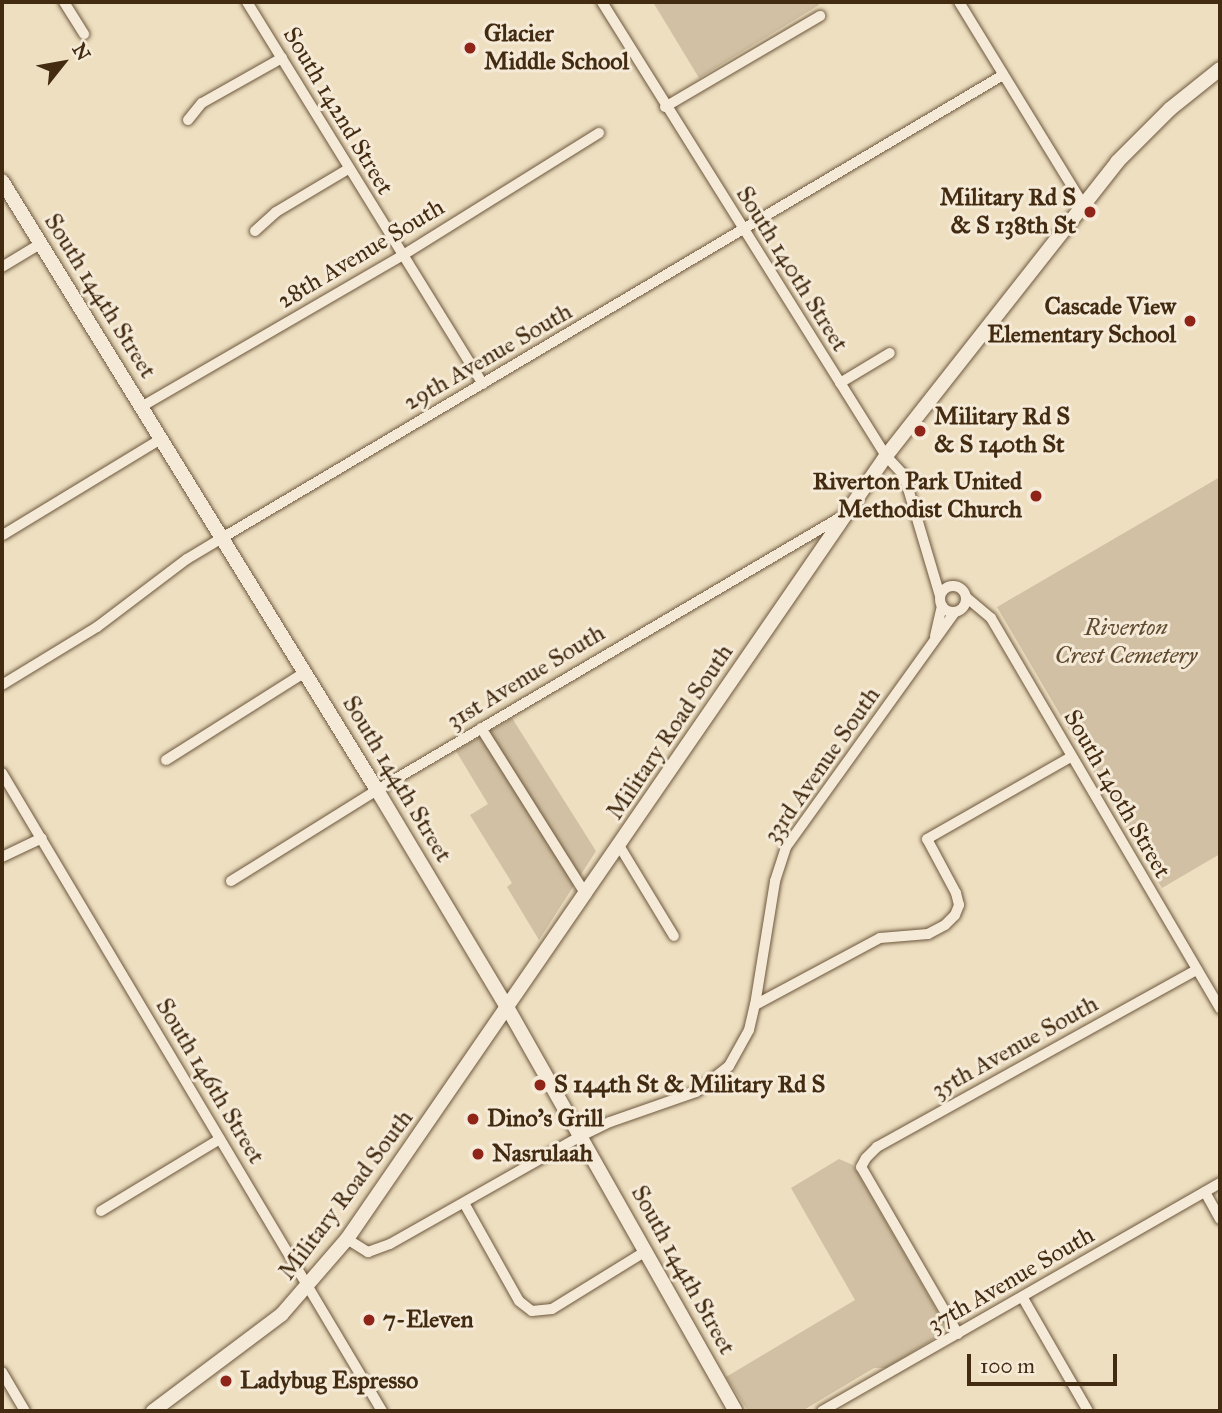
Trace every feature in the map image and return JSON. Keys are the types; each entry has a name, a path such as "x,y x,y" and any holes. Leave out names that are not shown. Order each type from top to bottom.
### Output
{"street":[{"path":"64,2 84,34"},
{"name":"South 142nd Street","path":"247,2 483,384"},
{"name":"South 140th Street","path":"601,2 839,383 886,456 904,475 941,601"},
{"path":"959,2 1082,202"},
{"path":"665,107 820,16"},
{"path":"188,120 202,103 282,58"},
{"name":"Military Road South","path":"153,1411 282,1314 309,1287 347,1239 620,847 886,456 1082,202 1117,162 1170,110 1220,69"},
{"name":"29th Avenue South","path":"2,685 97,627 187,559 1003,75"},
{"name":"28th Avenue South","path":"141,407 403,255 600,133"},
{"path":"255,232 276,212 348,169"},
{"name":"South 144th Street","path":"2,181 377,790 507,1007 736,1411"},
{"path":"2,267 40,244"},
{"path":"839,383 890,353"},
{"path":"3,535 161,439"},
{"name":"31st Avenue South","path":"231,881 377,790 846,513"},
{"name":"South 140th Street","path":"932,564 949,587"},
{"path":"949,587 958,587 964,605 941,601 949,587"},
{"name":"33rd Avenue South","path":"934,642 941,601"},
{"name":"South 140th Street","path":"964,605 991,618 1196,970 1215,989 1220,1009"},
{"name":"33rd Avenue South","path":"347,1239 368,1252 376,1250 581,1136 610,1122 684,1097 714,1079 740,1050 755,1005 775,881 786,848 934,642 964,605"},
{"path":"166,760 305,673"},
{"path":"481,728 586,894"},
{"path":"755,1005 880,938 928,934 945,925 955,915 959,905 956,893 927,839 1071,757"},
{"name":"South 146th Street","path":"2,772 382,1411"},
{"path":"2,857 42,838"},
{"path":"620,847 674,936"},
{"name":"35th Avenue South","path":"958,1334 861,1167 877,1147 1196,970"},
{"path":"101,1211 220,1139"},
{"name":"37th Avenue South","path":"822,1411 1220,1183"},
{"path":"1205,1192 1220,1219"},
{"path":"464,1203 519,1301 532,1311 552,1309 646,1251"},
{"path":"1023,1298 1087,1411"},
{"path":"2,1372 25,1411"}],"green space":[{"path":"653,2 817,2 819,5 699,78"},
{"name":"Riverton Crest Cemetery","path":"1220,477 1220,854 1162,888 997,607"},
{"path":"512,718 596,851 539,940 507,887 512,883 470,815 488,804 456,751"},
{"path":"839,1159 853,1165 944,1323 945,1332 886,1368 874,1368 802,1411 748,1411 726,1377 855,1300 791,1188"}],"place":[{"name":"Glacier Middle School","path":"470,48"},
{"name":"Military Rd S & S 138th St","path":"1090,212"},
{"name":"Cascade View Elementary School","path":"1190,321"},
{"name":"Military Rd S & S 140th St","path":"920,431"},
{"name":"Riverton Park United Methodist Church","path":"1036,496"},
{"name":"S 144th St & Military Rd S","path":"540,1085"},
{"name":"Dino's Grill","path":"473,1119"},
{"name":"Nasrulaah","path":"478,1154"},
{"name":"7-Eleven","path":"369,1320"},
{"name":"Ladybug Espresso","path":"226,1381"}]}
